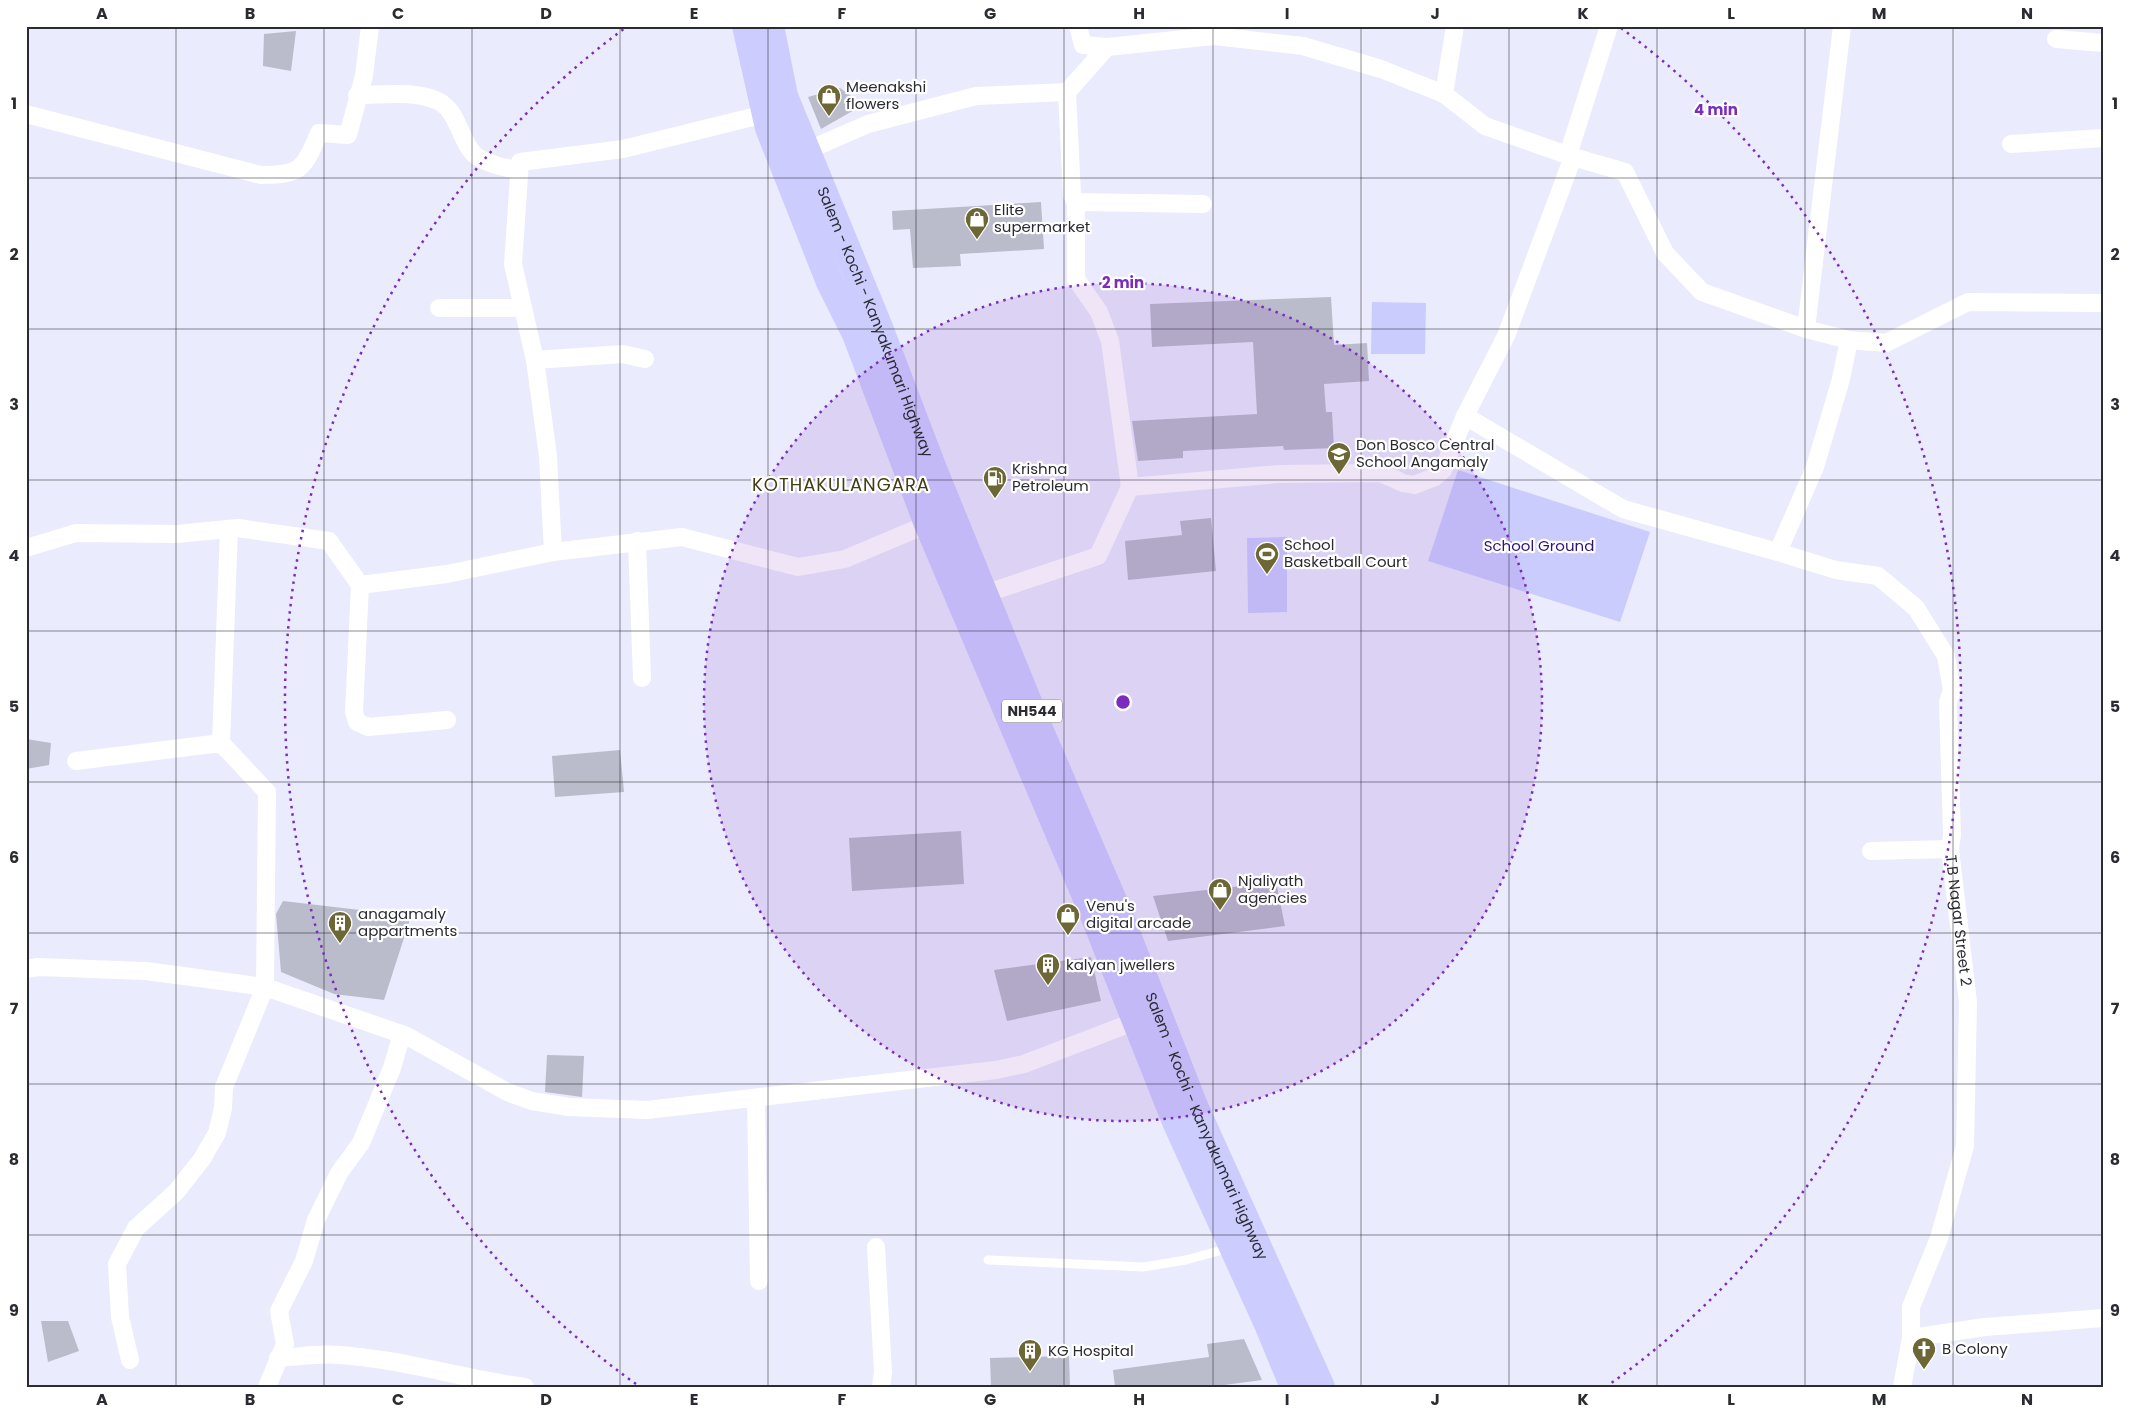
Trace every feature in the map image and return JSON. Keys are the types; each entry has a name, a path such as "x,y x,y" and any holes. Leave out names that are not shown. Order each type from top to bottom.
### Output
{"highway":[{"name":"Salem - Kochi - Kanyakumari Highway","path":"746,26 765,114 830,282 859,342 928,524 1094,914 1177,1124 1268,1324 1293,1386"},
{"name":"Salem - Kochi - Kanyakumari Highway","path":"770,26 784,96 878,325 984,594 1118,912 1194,1106 1321,1387"}],"street":[{"path":"26,114 261,175 286,175 306,162 319,132 348,135 357,95 364,76 370,26"},
{"path":"1078,26 1082,45 1107,47 1214,36 1303,46 1381,69 1444,94 1485,126 1571,156 1625,172 1665,252 1702,292 1806,329 1849,340 1886,343 1968,302 2103,303"},
{"path":"1444,94 1455,26"},
{"path":"1130,487 1288,474 1381,473 1402,483 1414,485 1425,482 1443,470 1465,416 1506,336 1571,156 1609,26"},
{"path":"1806,329 1842,26"},
{"path":"2056,39 2103,43"},
{"path":"984,594 1098,556 1130,487 1110,342 1100,312 1076,279 1076,202 1072,194 1067,92 1107,47"},
{"path":"806,150 868,124 976,96 1067,92"},
{"path":"357,95 416,95 439,101 451,114 473,152 486,160 519,170"},
{"path":"553,552 548,456 536,360 521,308 513,264 520,162 623,149 765,114"},
{"path":"2011,144 2103,138"},
{"path":"1076,202 1202,204"},
{"path":"439,308 521,308"},
{"path":"1778,552 1815,468 1841,378 1849,340"},
{"path":"536,360 623,354 644,359"},
{"name":"T.B Nagar Street 2","path":"1465,416 1623,510 1778,552 1836,570 1878,576 1916,608 1946,656 1952,690 1948,702 1952,836 1950,849 1968,1002 1965,1146 1939,1238 1911,1307 1911,1338 1902,1387"},
{"path":"360,585 447,574 553,552 682,537 798,567 845,559 928,524"},
{"path":"26,548 76,533 177,534 238,528 329,541 360,585 354,712 357,722 368,727 447,720"},
{"path":"130,1360 120,1317 117,1264 136,1228 176,1192 202,1159 217,1133 223,1108 224,1087 265,987 267,792 221,743 229,529"},
{"path":"637,541 642,678"},
{"path":"76,761 221,743"},
{"path":"1871,851 1950,849"},
{"path":"26,969 38,967 146,971 265,987 402,1034 507,1092 541,1103 568,1108 647,1110 1010,1068 1136,1021"},
{"path":"267,1387 285,1344 280,1312 304,1261 316,1220 339,1173 361,1143 392,1068 402,1034"},
{"path":"756,1098 759,1281"},
{"path":"876,1247 883,1372 880,1387"},
{"path":"1911,1338 1985,1327 2103,1318"},
{"path":"278,1358 339,1355 418,1366 494,1383 525,1387"}],"lane":[{"path":"988,1260 1142,1266 1186,1260 1232,1247"}],"green space":[{"path":"1372,302 1426,303 1425,354 1371,354"},
{"name":"School Ground","path":"1458,470 1650,532 1620,622 1428,561"},
{"name":"School Basketball Court","path":"1287,537 1287,612 1248,613 1247,538"}],"building":[{"path":"296,31 291,71 263,66 264,34"},
{"name":"Meenakshi flowers","path":"840,88 863,105 821,129 808,97"},
{"name":"Elite supermarket","path":"1041,202 1044,249 960,254 961,266 913,268 910,229 893,230 892,211"},
{"path":"1331,297 1334,345 1367,343 1369,381 1324,384 1326,412 1332,412 1334,448 1284,450 1283,446 1183,451 1183,458 1138,461 1132,421 1257,414 1253,342 1152,347 1150,304"},
{"path":"1211,518 1216,571 1128,580 1125,541 1182,535 1180,521"},
{"path":"26,739 51,743 49,765 26,769"},
{"path":"620,750 624,792 555,797 552,756"},
{"path":"961,831 964,884 852,891 849,838"},
{"name":"Njaliyath agencies","path":"1276,882 1285,926 1168,941 1153,896"},
{"name":"anagamaly appartments","path":"283,901 411,916 384,1000 334,994 281,972 276,914"},
{"name":"kalyan jwellers","path":"1091,957 1101,1001 1007,1021 994,970"},
{"path":"547,1055 584,1056 582,1097 545,1092"},
{"path":"41,1321 68,1321 79,1351 48,1362"},
{"path":"1244,1339 1262,1380 1209,1387 1115,1387 1113,1370 1209,1357 1207,1344"},
{"name":"KG Hospital","path":"1069,1356 1070,1387 991,1387 990,1358"}],"place":[{"name":"Meenakshi flowers","path":"829,117"},
{"name":"Elite supermarket","path":"977,240"},
{"name":"Don Bosco Central School Angamaly","path":"1339,475"},
{"name":"Krishna Petroleum","path":"995,499"},
{"name":"School Basketball Court","path":"1267,575"},
{"name":"Njaliyath agencies","path":"1220,911"},
{"name":"Venu's digital arcade","path":"1068,936"},
{"name":"anagamaly appartments","path":"340,944"},
{"name":"kalyan jwellers","path":"1048,986"},
{"name":"B Colony","path":"1924,1370"},
{"name":"KG Hospital","path":"1030,1372"}],"district":[{"name":"KOTHAKULANGARA","path":"841,485"}]}
